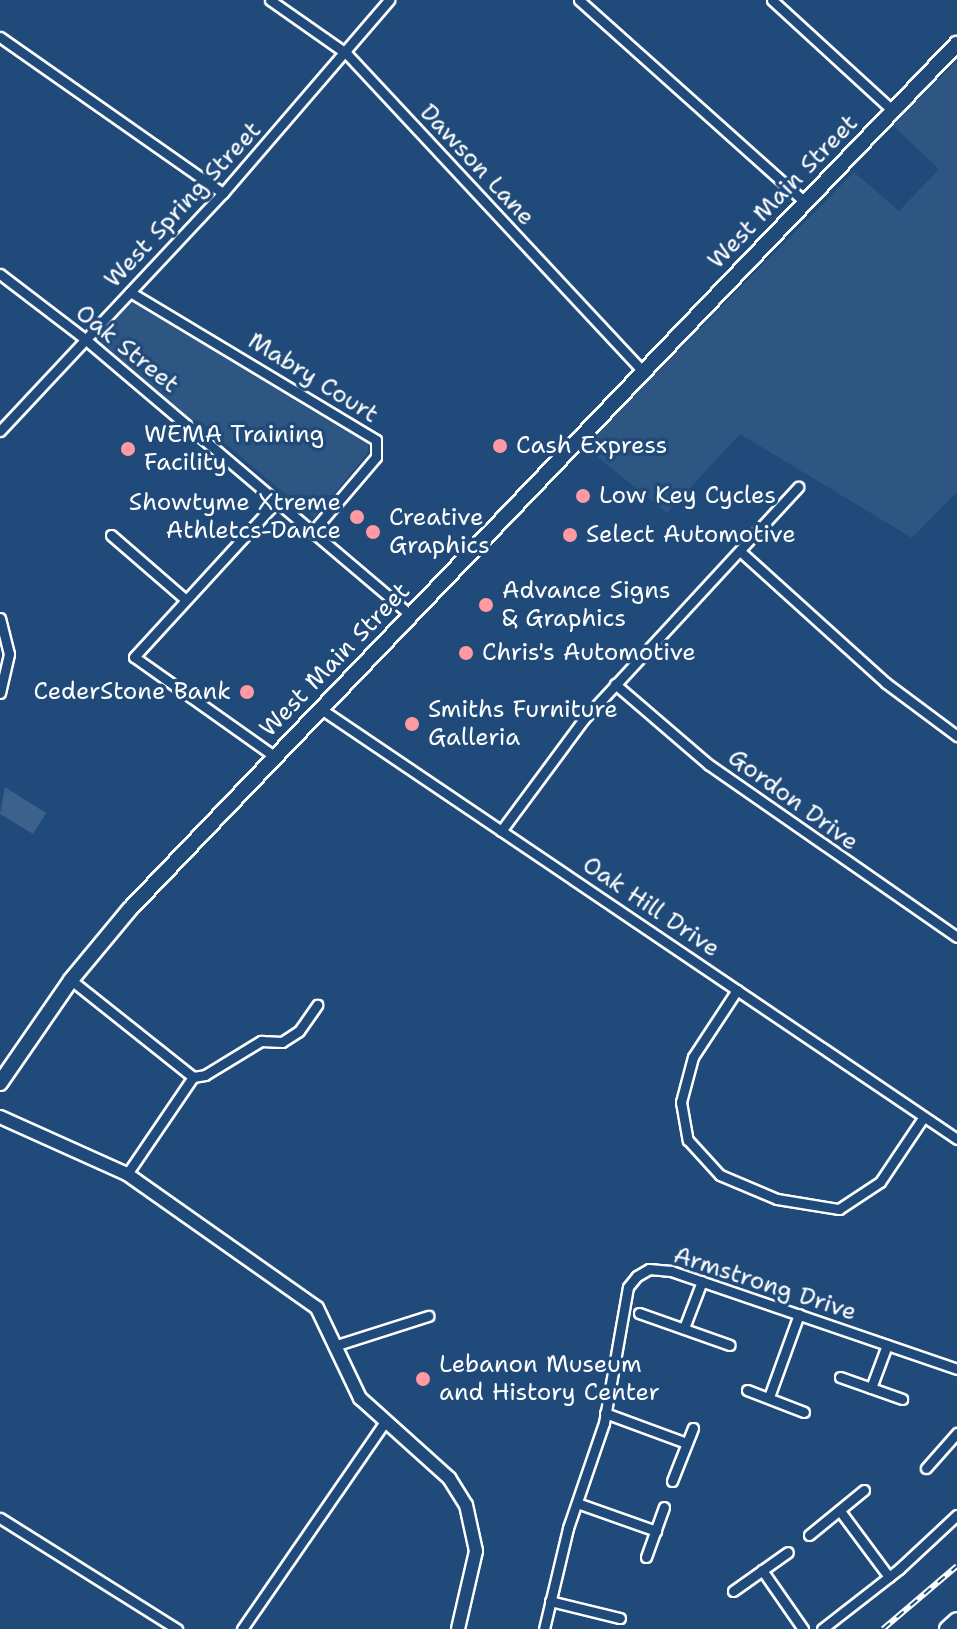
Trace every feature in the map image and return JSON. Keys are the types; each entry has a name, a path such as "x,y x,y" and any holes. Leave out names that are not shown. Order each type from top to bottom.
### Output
{"main road":[{"name":"West Main Street","path":"0,1083 71,980 274,756 957,44"},
{"path":"947,1629 957,1620"}],"street":[{"name":"Dawson Lane","path":"270,0 347,54 643,371"},
{"name":"West Spring Street","path":"0,431 223,193 347,54 389,0"},
{"path":"579,0 804,201"},
{"path":"772,0 892,110"},
{"path":"0,37 223,193"},
{"name":"Oak Street","path":"0,274 85,339 409,614"},
{"name":"Mabry Court","path":"130,292 376,440 376,457 313,531"},
{"path":"501,831 548,762 615,684 741,552 798,487"},
{"path":"274,756 134,657 277,501"},
{"path":"111,535 186,600"},
{"path":"741,552 886,683 957,736"},
{"path":"0,618 9,654 0,693"},
{"name":"Gordon Drive","path":"615,684 708,764 957,937"},
{"name":"Oak Hill Drive","path":"321,709 957,1139"},
{"path":"71,980 193,1077"},
{"path":"737,990 693,1057 681,1102 688,1140 720,1175 777,1199 839,1209 880,1182 923,1118"},
{"path":"127,1174 193,1077 205,1075 261,1041 282,1042 299,1031 317,1005"},
{"path":"0,1117 127,1174 308,1299 337,1345 348,1381 385,1422 449,1478 471,1520 474,1576 458,1629"},
{"name":"Armstrong Drive","path":"544,1629 577,1503 605,1413 628,1287 649,1269 702,1281 957,1369"},
{"path":"684,1328 702,1281"},
{"path":"639,1313 730,1345"},
{"path":"769,1397 799,1314"},
{"path":"337,1345 428,1316"},
{"path":"871,1388 887,1345"},
{"path":"840,1377 902,1399"},
{"path":"747,1390 804,1412"},
{"path":"605,1413 686,1443"},
{"path":"242,1629 385,1422"},
{"path":"672,1481 693,1428"},
{"path":"926,1468 957,1433"},
{"path":"809,1535 864,1490"},
{"path":"577,1503 656,1531"},
{"path":"646,1557 664,1507"},
{"path":"840,1511 889,1577"},
{"path":"822,1629 889,1577 957,1515"},
{"path":"0,1518 177,1629"},
{"path":"733,1591 788,1552"},
{"path":"762,1570 803,1629"},
{"path":"550,1601 620,1618"}],"shaded area":[{"path":"957,61 957,492 912,538 740,434 667,513 584,446 854,172 899,211 939,169 892,125"},
{"path":"132,299 369,443 367,454 314,518 196,419 190,424 93,341"},
{"path":"5,787 46,813 33,834 0,814"}],"railway":[{"path":"883,1629 957,1566"}],"place":[{"name":"Cash Express","path":"500,446"},
{"name":"WEMA Training Facility","path":"128,449"},
{"name":"Low Key Cycles","path":"583,496"},
{"name":"Showtyme Xtreme Athletcs-Dance","path":"357,517"},
{"name":"Creative Graphics","path":"373,532"},
{"name":"Select Automotive","path":"570,535"},
{"name":"Advance Signs & Graphics","path":"486,605"},
{"name":"Chris's Automotive","path":"466,653"},
{"name":"CederStone Bank","path":"247,692"},
{"name":"Smiths Furniture Galleria","path":"412,724"},
{"name":"Lebanon Museum and History Center","path":"423,1379"}]}
